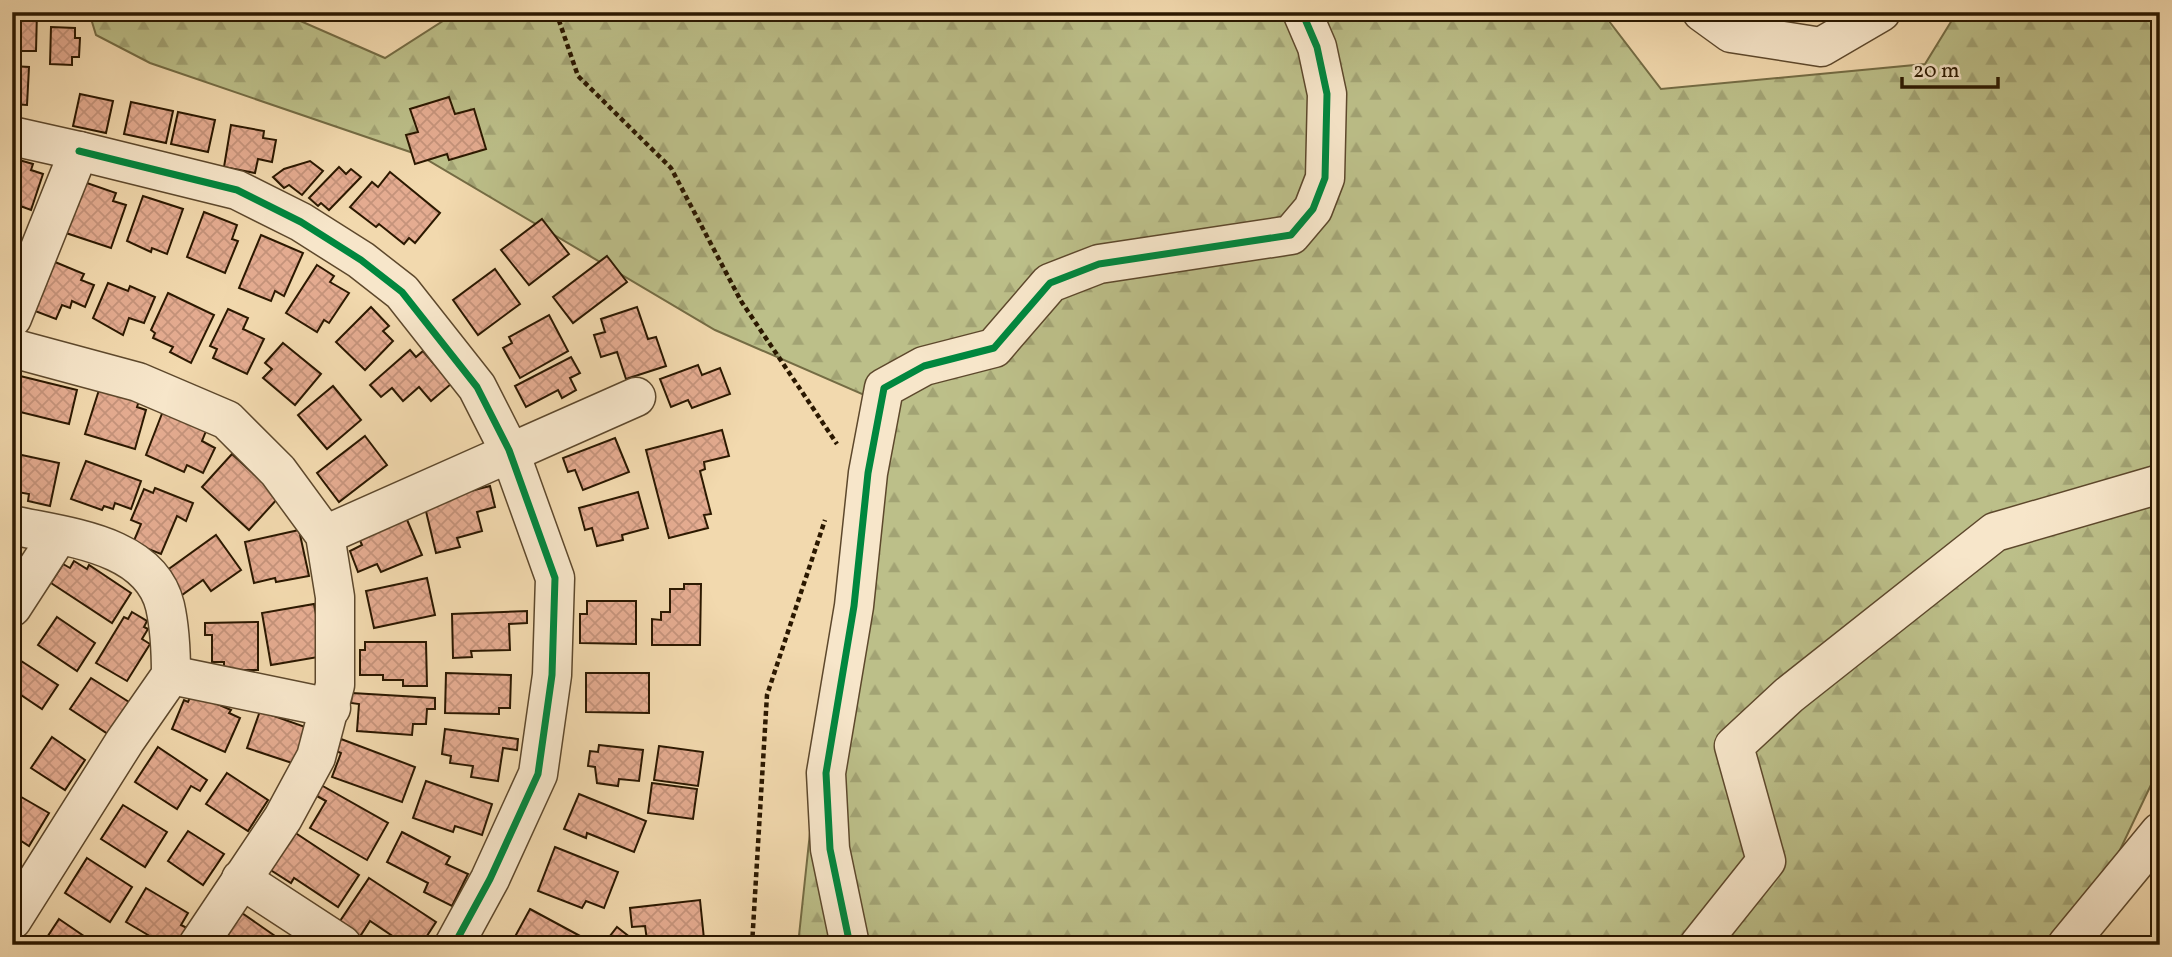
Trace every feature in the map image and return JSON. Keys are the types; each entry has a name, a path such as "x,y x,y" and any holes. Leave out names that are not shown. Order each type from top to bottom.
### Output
{"street":[{"path":"850,945 830,849 826,773 854,606 868,473 884,388 924,366 994,348 1050,283 1099,264 1291,235 1313,209 1325,178 1327,94 1317,47 1302,12"},
{"path":"1702,12 1731,33 1821,47 1881,12"},
{"path":"12,136 237,190 301,222 361,260 401,292 477,387 509,450 555,578 552,676 538,774 464,941"},
{"path":"12,318 79,151"},
{"path":"12,348 138,382 227,420 278,471 325,535 335,597 335,685 316,757 283,818 198,945"},
{"path":"325,535 509,450 636,397"},
{"path":"1699,945 1766,861 1734,746 1789,695 1995,532 2160,484"},
{"path":"12,525 104,547 143,566 165,603 171,676 125,741 12,920"},
{"path":"12,607 58,536"},
{"path":"171,676 331,708"},
{"path":"2067,945 2160,832"},
{"path":"241,879 342,945"}],"path":[{"path":"556,12 578,76 671,168 741,301 838,446"},
{"path":"752,945 767,695 828,510"}],"green space":[{"path":"89,12 280,12 385,58 457,12 1602,12 1661,89 1925,64 1957,12 2160,12 2160,766 2119,852 2059,945 798,945 833,617 876,400 715,330 419,155 150,63 96,35"}],"building":[{"path":"12,12 37,12 36,51 12,51"},
{"path":"51,27 75,28 75,38 80,38 79,57 72,57 72,65 50,64"},
{"path":"12,66 29,67 27,105 12,104"},
{"path":"80,94 113,101 106,133 73,126"},
{"path":"449,97 455,114 474,109 486,149 449,160 447,154 415,164 406,135 418,132 410,109"},
{"path":"131,102 173,111 166,143 124,134"},
{"path":"178,112 215,120 208,152 171,144"},
{"path":"231,125 264,131 263,138 276,140 272,162 258,159 255,173 224,167"},
{"path":"19,160 33,164 31,170 43,174 31,210 12,203 12,161 18,163"},
{"path":"310,161 323,171 302,195 289,185 284,188 273,177 284,169"},
{"path":"339,167 346,174 351,169 361,177 329,210 321,203 318,206 309,198"},
{"path":"390,172 440,213 415,243 409,238 404,244 379,224 376,227 350,207 372,182 378,187"},
{"path":"84,182 116,193 113,201 126,205 111,248 66,233"},
{"path":"143,196 183,209 167,254 152,248 151,252 127,241"},
{"path":"204,212 237,225 232,239 238,241 225,273 187,257"},
{"path":"542,219 569,254 529,285 501,250"},
{"path":"261,235 303,253 284,296 275,291 271,301 239,288"},
{"path":"607,256 627,282 573,323 553,297"},
{"path":"55,262 84,274 81,280 94,285 85,307 72,301 70,308 62,305 56,319 35,311"},
{"path":"317,265 334,276 330,282 349,293 329,323 324,320 317,332 286,313"},
{"path":"495,269 520,304 478,335 453,300"},
{"path":"108,283 128,291 130,286 155,297 144,323 129,318 123,335 93,318"},
{"path":"168,293 214,315 191,363 170,352 173,347 153,338 155,333 151,330"},
{"path":"371,307 389,326 383,331 393,341 365,370 336,342"},
{"path":"637,307 648,339 656,337 666,366 626,379 617,352 601,357 594,335 605,332 601,319"},
{"path":"228,309 248,318 243,329 264,339 247,374 213,358 217,349 210,346"},
{"path":"549,315 568,351 520,378 503,348 512,343 509,337"},
{"path":"283,343 321,374 295,405 263,378 272,369 265,363"},
{"path":"410,350 416,357 423,351 451,384 431,401 419,387 403,401 392,388 381,397 370,385"},
{"path":"571,357 580,373 570,378 576,390 562,398 558,390 526,407 515,386"},
{"path":"698,365 702,375 720,368 730,394 692,408 688,400 671,407 660,379"},
{"path":"12,374 77,390 69,424 12,410"},
{"path":"333,386 361,420 327,449 298,415"},
{"path":"99,390 139,401 137,407 146,410 135,449 85,434"},
{"path":"163,411 206,431 202,441 215,448 203,473 187,465 184,472 146,455"},
{"path":"722,430 729,456 704,462 705,469 700,471 711,514 704,515 708,528 669,538 646,450"},
{"path":"365,436 387,465 339,502 317,473"},
{"path":"615,438 629,472 583,490 575,470 568,472 563,458"},
{"path":"17,454 59,463 50,506 28,501 29,494 12,491"},
{"path":"232,454 279,497 249,530 202,487"},
{"path":"86,461 141,481 131,509 115,503 113,509 104,506 102,510 71,499"},
{"path":"490,486 495,507 477,512 482,531 457,538 460,547 436,553 424,503"},
{"path":"155,488 193,503 186,521 177,516 161,554 133,543 141,524 131,520 144,489 153,493"},
{"path":"638,492 648,528 622,535 623,540 597,546 592,528 585,530 579,508"},
{"path":"405,515 422,555 381,572 377,564 358,572 350,551 362,545 358,536"},
{"path":"299,530 309,576 276,582 275,578 254,583 245,542"},
{"path":"216,535 241,570 211,591 203,580 182,595 166,571"},
{"path":"74,561 87,569 89,565 131,593 112,623 51,583 63,564 70,568"},
{"path":"427,578 435,615 374,628 366,591"},
{"path":"684,584 701,584 700,645 652,645 652,619 661,620 661,612 670,612 670,589 684,589"},
{"path":"587,601 636,601 636,644 580,643 580,614 587,614"},
{"path":"314,604 324,656 271,665 262,613"},
{"path":"527,611 527,623 509,624 510,650 471,651 472,657 453,658 452,614"},
{"path":"132,612 147,621 144,627 148,629 142,639 150,644 127,681 96,663 124,617 128,619"},
{"path":"57,617 95,643 77,671 38,645"},
{"path":"258,622 258,670 224,670 224,662 212,662 212,635 205,635 205,623"},
{"path":"365,642 426,642 427,686 403,686 403,680 383,680 383,675 360,675 360,650 365,650"},
{"path":"12,655 58,685 42,709 12,689"},
{"path":"446,673 511,675 510,708 499,708 499,714 445,713"},
{"path":"586,673 649,673 649,713 586,712"},
{"path":"91,678 129,702 108,734 70,709"},
{"path":"192,693 231,710 229,713 240,718 225,752 172,729 184,700 188,702"},
{"path":"352,693 435,698 435,709 427,709 426,724 413,724 412,735 357,731 359,704 351,703"},
{"path":"260,711 308,728 295,764 247,748"},
{"path":"445,729 518,739 517,750 503,748 498,781 471,777 473,766 450,763 451,756 442,754"},
{"path":"52,737 85,760 65,790 31,768"},
{"path":"341,739 415,767 402,802 332,777 341,753 336,751"},
{"path":"599,745 643,750 639,781 619,779 618,786 597,783 595,767 588,766 590,751 598,752"},
{"path":"659,746 703,752 698,786 654,780"},
{"path":"158,747 207,780 200,791 191,786 177,809 135,782"},
{"path":"227,773 268,800 248,831 206,804"},
{"path":"426,781 492,804 482,835 455,826 453,832 413,818"},
{"path":"652,783 697,789 693,819 648,813"},
{"path":"321,785 388,823 367,860 310,828 326,801 315,795"},
{"path":"16,794 49,813 29,846 12,835 12,800"},
{"path":"579,794 646,821 634,852 587,833 586,838 564,829"},
{"path":"123,805 167,832 145,867 101,839"},
{"path":"188,831 224,854 203,885 168,861"},
{"path":"294,832 359,875 338,907 294,878 291,883 269,869"},
{"path":"402,832 450,857 446,864 468,874 452,906 424,892 428,883 387,862"},
{"path":"555,847 618,872 604,908 586,901 582,908 538,891"},
{"path":"87,858 132,887 110,922 65,893"},
{"path":"369,878 436,922 421,945 405,939 403,943 370,921 359,938 338,924"},
{"path":"146,888 188,913 181,925 187,928 177,945 165,945 126,922"},
{"path":"700,900 704,939 697,940 697,945 669,945 668,938 647,940 645,926 632,927 630,908"},
{"path":"530,909 582,937 578,945 511,944"},
{"path":"242,913 288,945 220,945"},
{"path":"59,919 97,945 42,945"},
{"path":"617,927 640,945 603,945"}],"cycle path":[{"path":"850,945 830,849 826,773 854,606 868,473 884,388 924,366 994,348 1050,283 1099,264 1291,235 1313,209 1325,178 1327,94 1317,47 1302,12"},
{"path":"79,151 237,190 301,222 361,260 402,292 477,387 509,450 555,578 552,675 538,774 490,879 454,945"}]}
